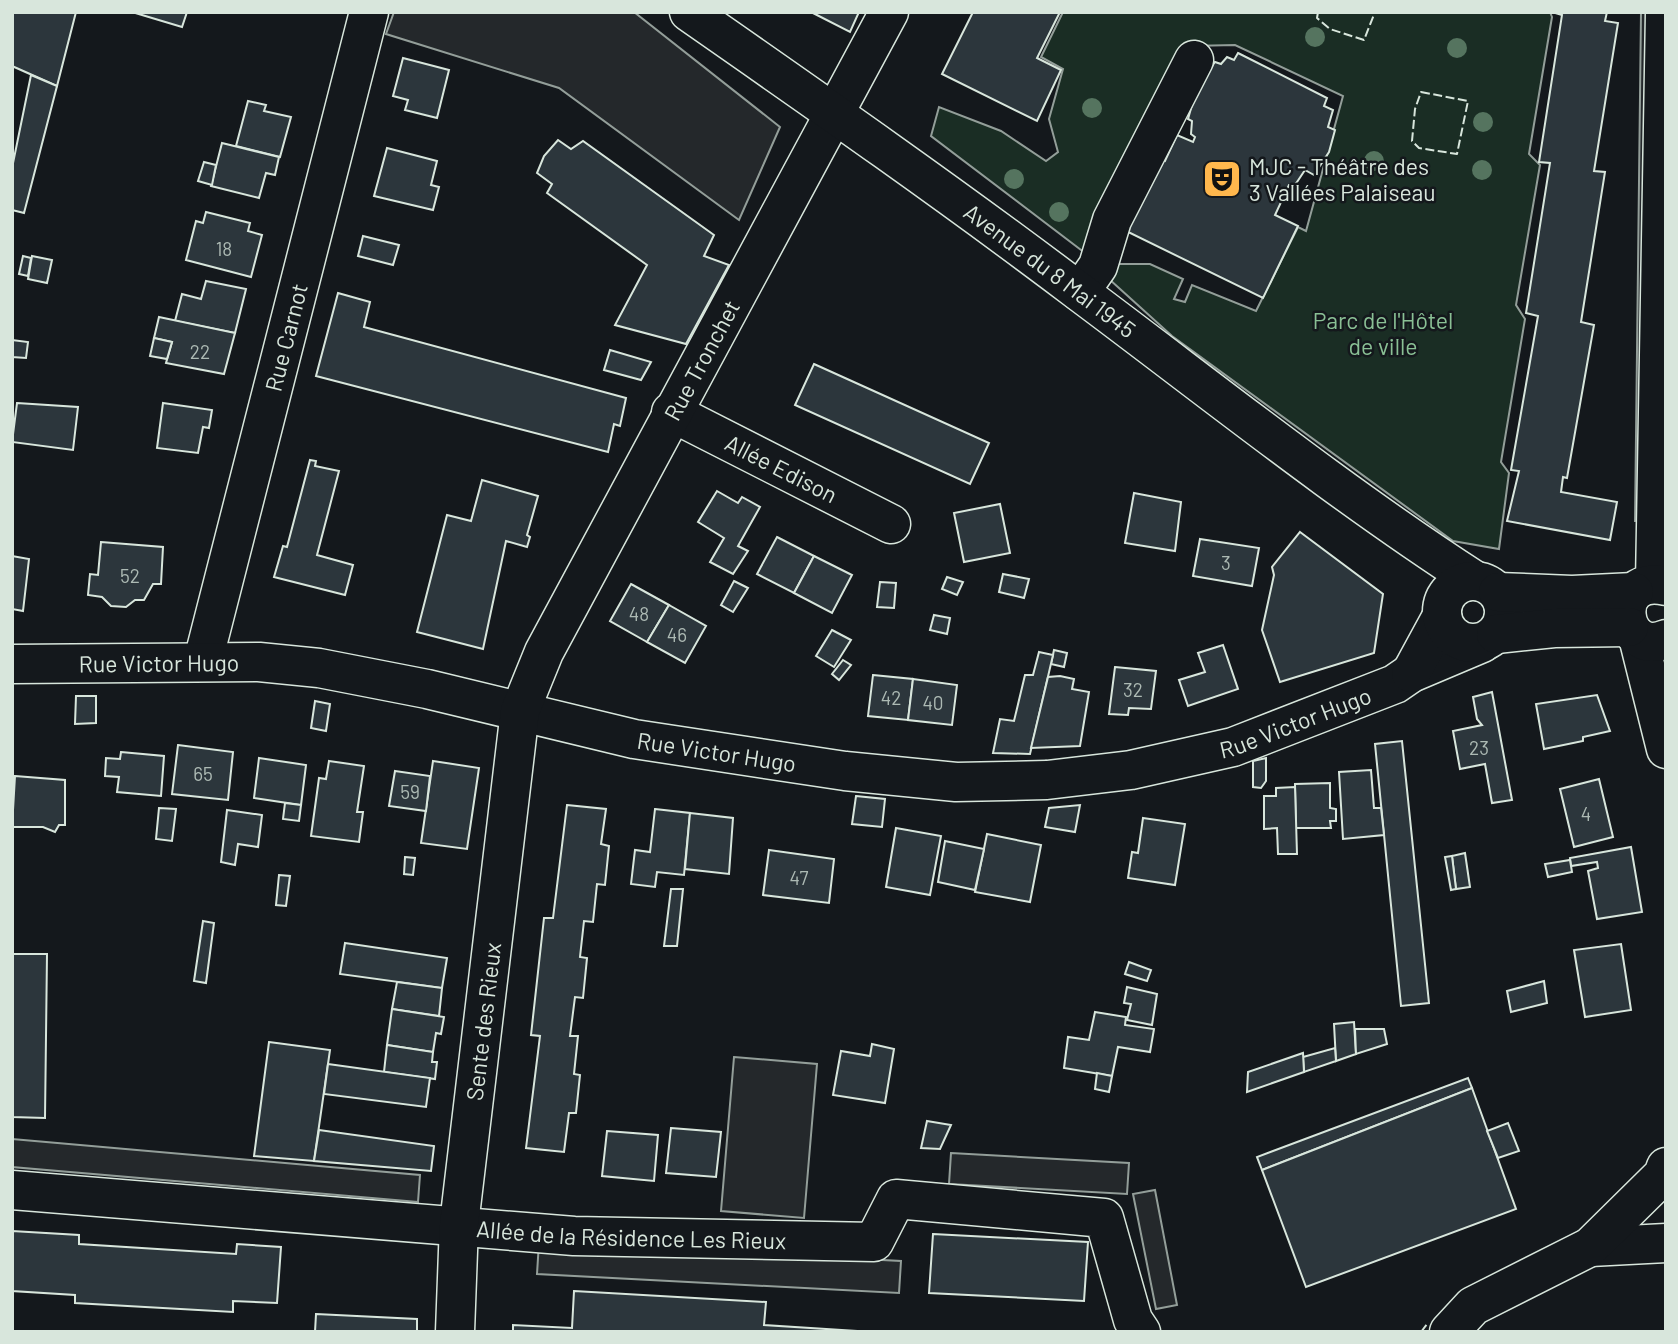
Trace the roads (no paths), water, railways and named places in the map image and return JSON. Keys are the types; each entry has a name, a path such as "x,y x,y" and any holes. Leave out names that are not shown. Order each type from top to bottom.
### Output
{"street":[{"name":"Rue Carnot","path":"203,661 369,12"},
{"name":"Avenue du 8 Mai 1945","path":"689,12 836,114 1080,292 1408,537 1465,597"},
{"name":"Rue Tronchet","path":"520,711 544,652 889,12"},
{"path":"1665,12 1650,615 1655,699 1666,749"},
{"path":"1080,292 1098,267 1112,220 1194,60"},
{"name":"Allée Edison","path":"671,412 891,524"},
{"path":"1465,597 1572,595 1650,615"},
{"path":"1465,597 1503,600 1505,618 1489,638 1460,641 1445,626 1465,597"},
{"path":"1411,673 1465,597"},
{"name":"Rue Victor Hugo","path":"12,664 203,661 259,662 319,668 520,711 634,739 845,771 956,782 1047,780 1131,770 1233,747 1395,684 1411,673 1489,638 1650,615"},
{"name":"Sente des Rieux","path":"455,1332 459,1224 520,711"},
{"path":"1449,1332 1474,1306 1590,1247 1665,1172"},
{"name":"Allée de la Résidence Les Rieux","path":"12,1190 459,1224 573,1236 874,1242 896,1199 1104,1218 1133,1320 1142,1332"},
{"path":"1590,1247 1666,1243"}],"place":[{"name":"MJC - Théâtre des 3 Vallées Palaiseau","path":"1222,179"}],"park label":[{"name":"Parc de l'Hôtel de ville","path":"1383,333"}]}
